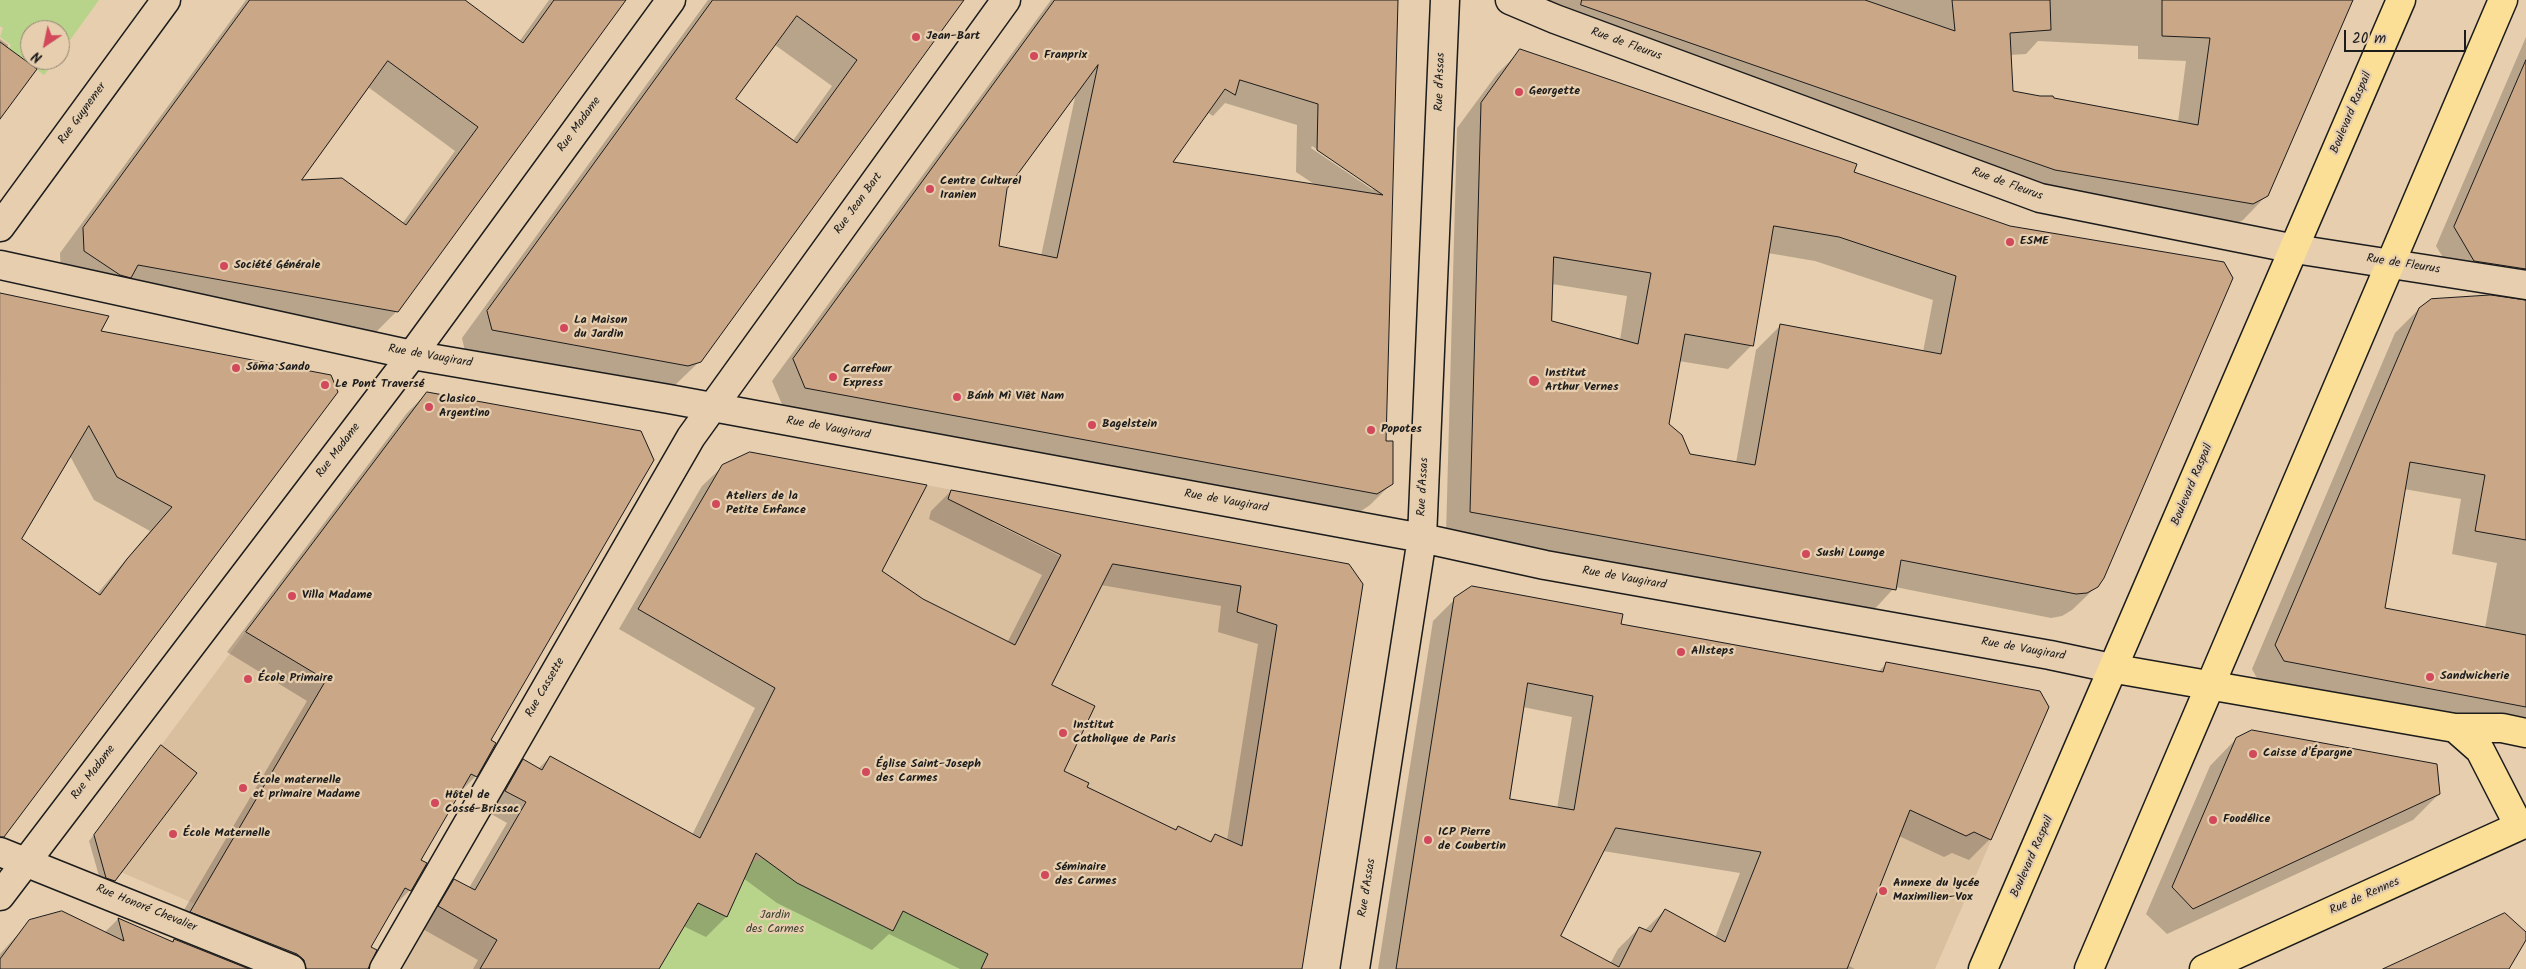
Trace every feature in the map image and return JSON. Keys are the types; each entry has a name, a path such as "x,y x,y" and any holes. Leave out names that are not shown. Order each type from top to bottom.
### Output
{"main road":[{"name":"Boulevard Raspail","path":"1983,969 2116,669 2295,249 2309,209 2401,0"},
{"path":"2089,969 2503,0"},
{"name":"Rue de Vaugirard","path":"2116,669 2455,728 2502,728 2526,733"},
{"path":"2455,728 2480,750 2524,829"},
{"name":"Rue de Rennes","path":"2204,969 2524,829"}],"street":[{"name":"Rue Guynemer","path":"0,227 166,0"},
{"name":"Rue Madame","path":"0,896 412,355 671,0"},
{"name":"Rue Jean Bart","path":"712,408 1006,0"},
{"name":"Rue d'Assas","path":"1355,969 1422,538 1445,0"},
{"name":"Rue de Fleurus","path":"1517,2 2040,198 2295,249 2390,262 2526,285"},
{"name":"Rue de Vaugirard","path":"0,265 412,355 1422,538 1545,565 2050,655 2116,669"},
{"name":"Rue Cassette","path":"384,969 691,437 712,408"},
{"name":"Rue Honoré Chevalier","path":"0,852 132,903 291,969"}],"shaded area":[{"name":"Institut Catholique de Paris","path":"926,485 1349,564 1363,584 1302,969 659,969 698,903"},
{"name":"École maternelle et primaire Madame","path":"246,632 333,684 317,857 398,901 366,955 337,965 102,864 94,835"},
{"name":"Annexe du lycée Maximilien-Vox","path":"1868,763 2000,820 1935,969 1786,969"},
{"path":"454,879 475,890 601,969 402,969"}],"green space":[{"path":"0,0 99,0 70,40 70,20 20,20 20,56 9,48 11,45 0,37 3,28 0,26"},
{"path":"38,70 48,70 44,75"},
{"name":"Jardin des Carmes","path":"771,857 782,872 797,883 893,931 903,911 988,954 993,969 659,969 698,903 727,917 751,862"}],"building":[{"path":"250,0 465,0 523,43 554,0 626,0 398,312 138,265 131,278 120,275 84,251 83,228","holes":["388,61 478,127 406,225 342,178 302,180"]},
{"path":"713,0 964,0 701,362 688,366 492,330 487,311","holes":["797,16 857,60 797,143 736,99"]},
{"path":"1055,0 1398,0 1386,441 1393,441 1393,484 1377,494 805,388 793,359","holes":["1098,65 1057,258 999,246 1007,189","1240,80 1318,104 1317,150 1383,195 1173,162 1225,89 1235,95"]},
{"path":"1582,0 1865,0 1955,31 1952,0 2050,0 2051,30 2010,33 2013,91 2040,96 2053,96 2054,98 2198,125 2210,38 2162,36 2162,0 2353,0 2268,196 2253,204 2055,170 1581,5"},
{"path":"0,42 20,57 20,70 36,70 0,119"},
{"path":"1520,49 1857,164 1854,172 2010,226 2224,262 2233,278 2104,578 2098,587 2087,593 2076,594 1901,560 1896,590 1470,512 1481,103","holes":["1774,226 1839,237 1956,276 1941,354 1780,324 1755,465 1690,454 1682,435 1669,424 1685,334 1753,346","1554,257 1651,273 1638,344 1552,321"]},
{"path":"2526,60 2526,269 2474,261 2454,227"},
{"path":"0,293 109,316 101,331 331,375 338,392 4,837 0,837","holes":["89,426 117,477 172,507 127,559 100,595 22,539"]},
{"path":"2491,295 2526,300 2526,540 2475,531 2485,475 2410,462 2385,608 2526,635 2526,707 2284,661 2275,645 2419,308 2431,299"},
{"path":"427,392 641,431 654,460 491,740 496,743 477,777 471,774 421,860 427,863 411,891 405,888 371,947 377,950 368,969 306,969 304,960 297,954 190,912 326,680 246,632"},
{"name":"Institut Catholique de Paris","path":"750,452 927,485 882,571 923,599 1015,645 1061,555 948,499 951,490 1349,564 1363,584 1302,969 981,969 988,954 903,911 893,931 797,883 756,853 727,917 698,903 659,969 480,969 497,940 438,906 454,879 475,890 526,802 505,791 523,759 542,770 550,756 700,838 775,688 638,609 722,465","holes":["1113,564 1241,586 1237,612 1277,625 1242,846 1215,834 1211,842 1178,826 1176,830 1087,787 1089,783 1064,771 1095,706 1052,685"]},
{"path":"1472,586 1623,614 1621,624 1883,672 1886,662 2040,691 2049,707 1991,840 1974,832 1966,836 1910,810 1847,969 1396,969 1454,598","holes":["1528,683 1593,696 1574,810 1510,799","1616,828 1761,852 1725,942 1665,909 1651,932 1639,927 1619,967 1561,936"]},
{"path":"2252,730 2437,764 2440,794 2193,909 2172,887 2236,738"},
{"path":"161,745 197,773 115,881 106,878 94,835"},
{"path":"62,911 124,941 118,918 173,942 174,939 249,969 0,969 0,959 29,920"},
{"path":"2505,913 2526,932 2526,940 2509,969 2383,969"}],"place":[{"name":"Jean-Bart","path":"916,37"},
{"name":"Franprix","path":"1034,56"},
{"name":"Georgette","path":"1519,92"},
{"name":"Centre Culturel Iranien","path":"930,189"},
{"name":"ESME","path":"2010,242"},
{"name":"Société Générale","path":"224,266"},
{"name":"La Maison du Jardin","path":"564,328"},
{"name":"Sōma Sando","path":"236,368"},
{"name":"Carrefour Express","path":"833,377"},
{"name":"Institut Arthur Vernes","path":"1534,381"},
{"name":"Le Pont Traversé","path":"325,385"},
{"name":"Bánh Mì Viêt Nam","path":"957,397"},
{"name":"Clasico Argentino","path":"429,407"},
{"name":"Bagelstein","path":"1092,425"},
{"name":"Popotes","path":"1371,430"},
{"name":"Ateliers de la Petite Enfance","path":"716,504"},
{"name":"Sushi Lounge","path":"1806,554"},
{"name":"Villa Madame","path":"292,596"},
{"name":"Allsteps","path":"1681,652"},
{"name":"Sandwicherie","path":"2430,677"},
{"name":"École Primaire","path":"248,679"},
{"name":"Institut Catholique de Paris","path":"1063,733"},
{"name":"Caisse d'Épargne","path":"2253,754"},
{"name":"Église Saint-Joseph des Carmes","path":"866,772"},
{"name":"École maternelle et primaire Madame","path":"243,788"},
{"name":"Hôtel de Cossé-Brissac","path":"435,803"},
{"name":"Foodélice","path":"2213,820"},
{"name":"École Maternelle","path":"173,834"},
{"name":"ICP Pierre de Coubertin","path":"1428,840"},
{"name":"Séminaire des Carmes","path":"1045,875"},
{"name":"Annexe du lycée Maximilien-Vox","path":"1883,891"}]}
